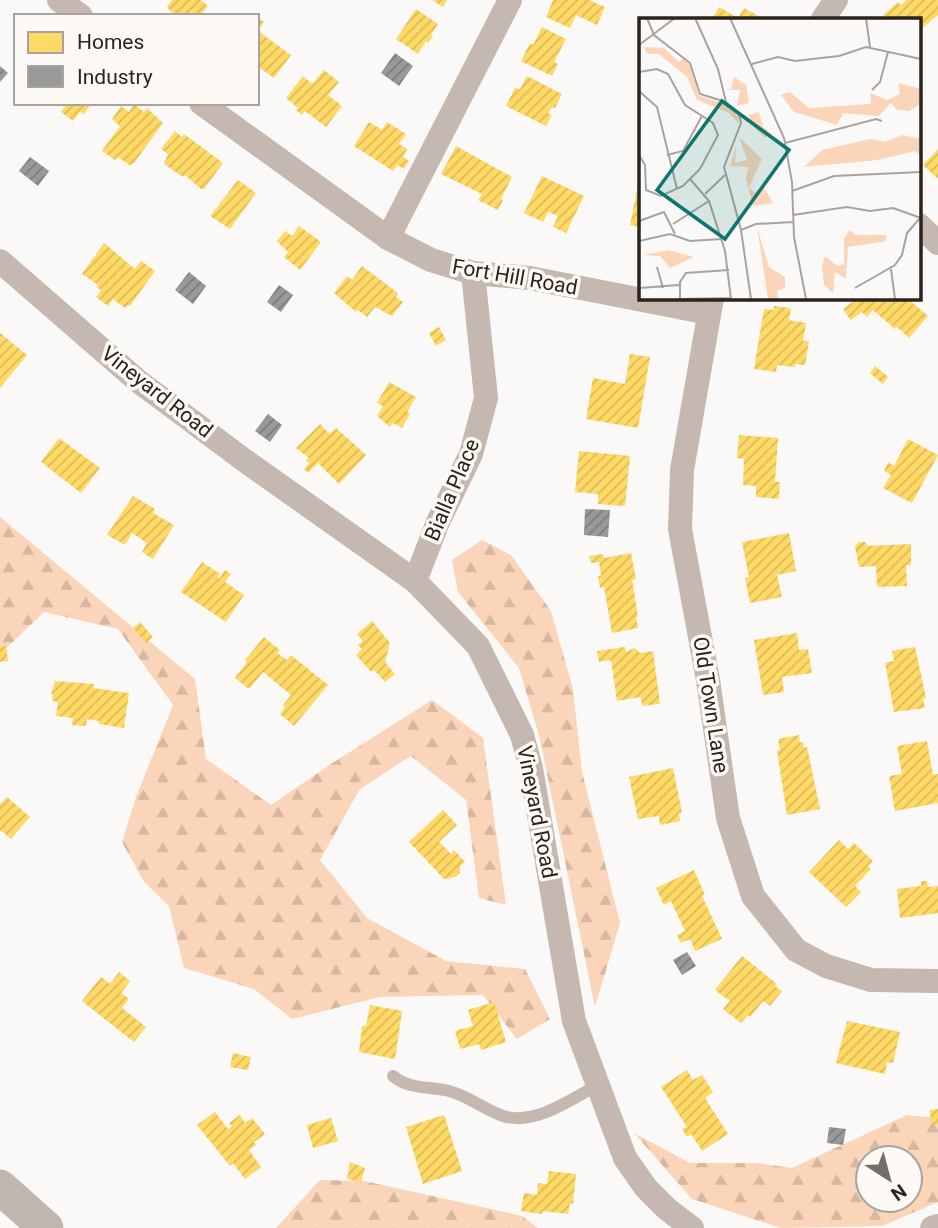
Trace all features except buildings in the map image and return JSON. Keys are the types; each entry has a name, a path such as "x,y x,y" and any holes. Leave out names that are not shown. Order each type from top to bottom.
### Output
{"street":[{"path":"59,0 77,14"},
{"path":"388,239 510,0"},
{"path":"824,18 836,0"},
{"name":"Fort Hill Road","path":"204,105 388,239 431,260 473,273 530,278 639,294"},
{"path":"920,226 938,243"},
{"name":"Vineyard Road","path":"0,261 138,381 415,581 478,646 522,736 531,768 574,1021 625,1158 646,1188 692,1228"},
{"name":"Bialla Place","path":"415,581 438,523 471,454 486,398 473,273"},
{"name":"Fort Hill Road","path":"670,299 710,305"},
{"name":"Old Town Lane","path":"710,305 682,470 680,529 708,680 728,818 753,897 796,950 826,967 871,980 938,981"},
{"path":"0,1187 46,1228"},
{"path":"932,1228 938,1226"}],"lane":[{"path":"393,1076 404,1084 463,1095 504,1116 527,1118 545,1112 598,1085"}],"green space":[{"path":"0,517 195,679 206,759 271,805 432,700 483,738 506,905 479,898 466,800 411,756 360,789 320,860 367,918 446,961 525,969 550,1019 517,1039 483,995 380,997 292,1019 254,989 184,968 169,906 144,882 122,842 136,797 173,705 118,629 44,612 0,654"},
{"path":"482,540 511,555 551,611 573,689 582,772 620,923 595,1007 539,735 519,668 458,592 452,560"},
{"path":"907,1115 938,1118 938,1202 924,1208 924,1144 854,1144 854,1214 910,1214 882,1226 781,1228 692,1199 634,1133 690,1163 756,1163 792,1168"},
{"path":"320,1180 364,1181 469,1204 522,1216 538,1228 276,1228"}]}
